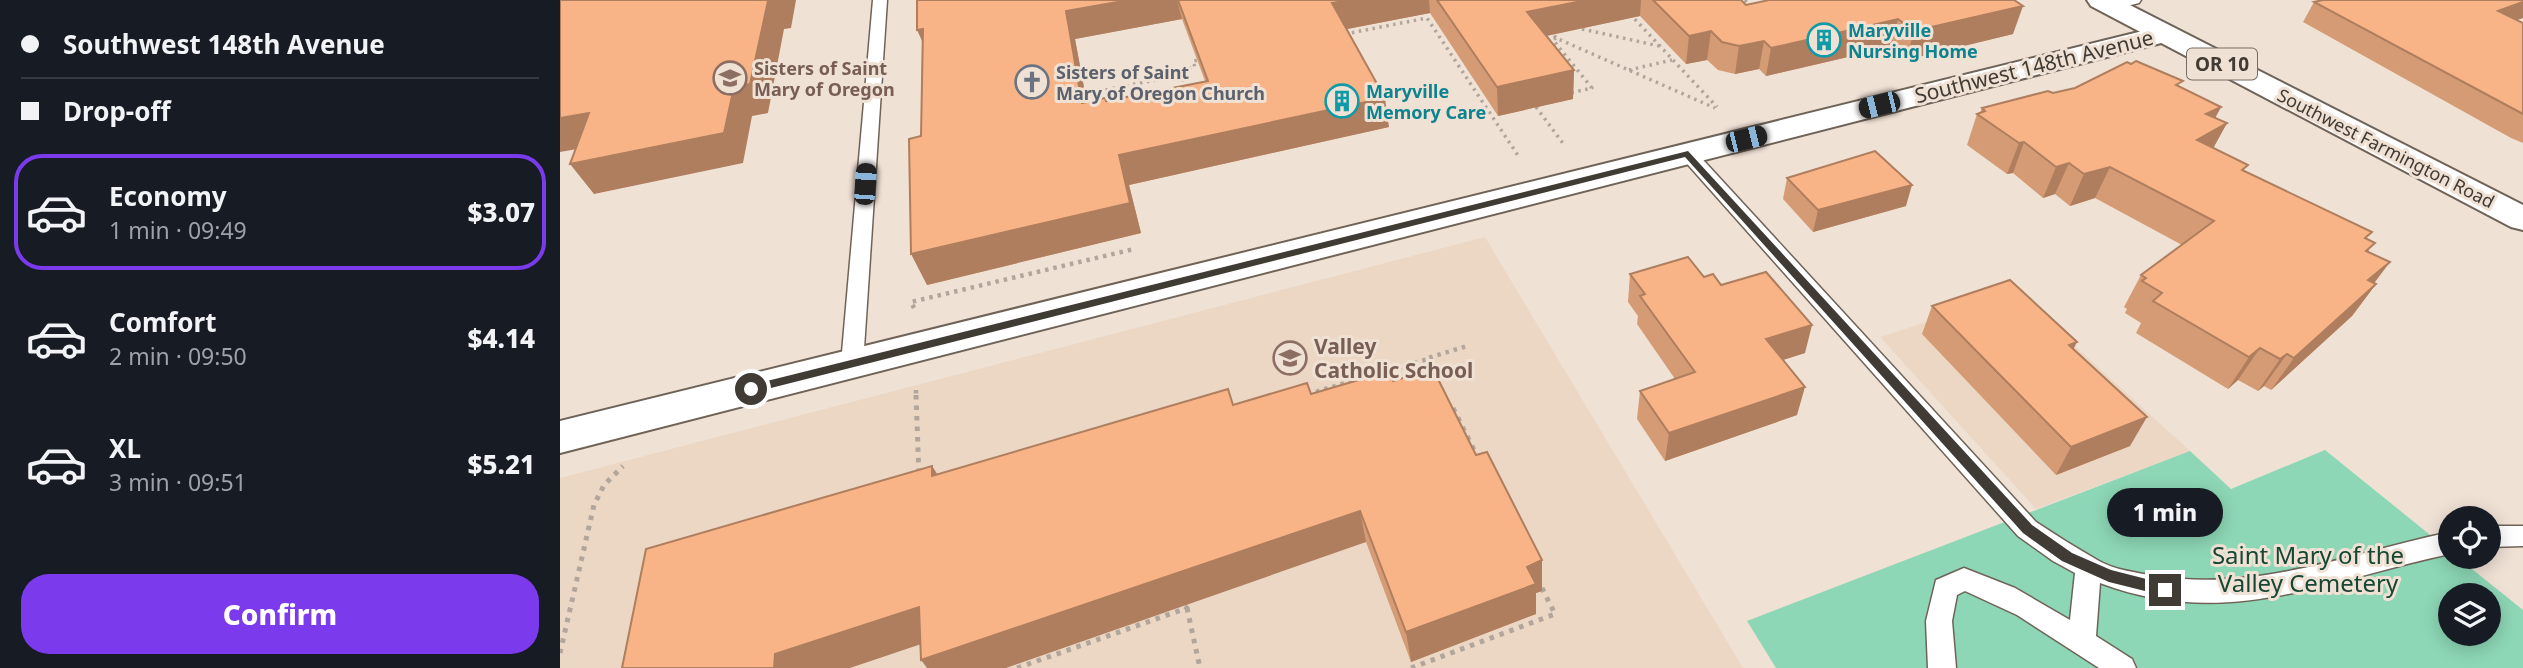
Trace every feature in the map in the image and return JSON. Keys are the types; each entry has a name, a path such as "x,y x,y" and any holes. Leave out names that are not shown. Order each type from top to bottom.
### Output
{"street":[{"name":"Southwest Farmington Road","path":"2115,2 2164,34 2523,219"},
{"name":"Southwest 148th Avenue","path":"560,437 2164,34"}],"lane":[{"path":"852,364 880,0"},
{"path":"1688,154 2027,529 2067,557 2109,576 2165,590 2219,593 2283,586 2438,546"},
{"path":"2501,537 2523,537"},
{"path":"2082,642 2088,566"},
{"path":"1942,668 1939,621 1945,587 1964,579 1986,586 2122,668"}],"path":[{"path":"1745,0 1754,11"},
{"path":"1543,23 1556,38 1719,109 1626,9"},
{"path":"1340,37 1427,18 1519,157"},
{"path":"1339,26 1345,34"},
{"path":"1582,29 1660,46"},
{"path":"1556,38 1553,40 1592,88 1569,93"},
{"path":"1188,94 1180,70 1195,67 1193,61 1199,60"},
{"path":"1629,70 1672,60"},
{"path":"1085,93 1181,75"},
{"path":"1134,84 1135,97"},
{"path":"1536,107 1565,146"},
{"path":"1295,398 1467,346"},
{"path":"1428,359 1440,383"},
{"path":"915,389 920,481 931,477"},
{"path":"1321,390 1325,400"},
{"path":"1446,396 1483,468"},
{"path":"1411,668 1555,614 1537,578"},
{"path":"1017,668 1186,607 1200,668"}],"shaded area":[{"name":"Valley Catholic School","path":"1485,237 1743,668 560,668 560,478"},
{"path":"2017,293 2190,451 2036,509 1880,337"}],"green space":[{"name":"Saint Mary of the Valley Cemetery","path":"2325,450 2438,541 2438,569 2472,569 2489,583 2438,583 2438,646 2501,646 2501,592 2523,610 2523,668 1776,668 1747,621 2190,451 2231,489"}],"building":[{"name":"Sisters of Saint Mary of Oregon","path":"560,0 775,0 768,1 750,84 734,87 724,133 570,164 589,113 560,118"},
{"path":"917,0 1129,0 1066,11 1082,103 1105,98 1106,101 1208,81 1178,0 1351,0 1332,3 1385,98 1119,155 1130,203 911,254 909,139 921,136 923,29 917,30"},
{"path":"1437,0 1587,0 1527,12 1574,70 1497,87"},
{"path":"1653,0 1741,0 1746,5 1769,0 2014,0 2023,6 1914,31 1898,19 1771,48 1764,41 1739,46 1722,42 1711,31 1689,36"},
{"path":"2523,0 2498,11 2523,23 2523,114 2314,2"},
{"path":"2136,61 2183,81 2176,85 2221,107 2206,114 2227,123 2197,140 2248,165 2242,170 2372,232 2365,238 2375,243 2366,251 2390,262 2368,280 2376,284 2294,358 2287,354 2280,359 2260,348 2249,357 2153,301 2162,293 2142,281 2146,278 2141,275 2214,221 2110,167 2084,174 2069,163 2056,167 2024,142 2019,143 1977,114 1985,111 1982,108 2048,91 2053,93 2075,88 2127,62 2131,64"},
{"path":"1875,151 1912,185 1818,210 1787,178"},
{"path":"1688,257 1704,277 1713,274 1721,285 1766,272 1812,325 1766,339 1805,387 1669,433 1640,391 1695,372 1640,296 1645,294 1630,274"},
{"path":"2010,280 2077,342 2069,345 2147,417 2071,447 1932,306"},
{"path":"1433,369 1476,455 1487,452 1542,560 1527,567 1536,584 1406,632 1360,511 921,660 919,607 775,654 774,668 622,668 646,549 932,466 932,476 1228,389 1233,405 1307,383 1311,394 1389,371 1393,381"}],"place":[{"name":"Maryville Nursing Home","path":"1824,40"},
{"name":"Sisters of Saint Mary of Oregon","path":"730,78"},
{"name":"Sisters of Saint Mary of Oregon Church","path":"1032,82"},
{"name":"Maryville Memory Care","path":"1342,101"},
{"name":"Valley Catholic School","path":"1290,358"}],"route":[{"path":"751,389 1688,154 2027,529 2067,557 2109,576 2165,590"}]}
